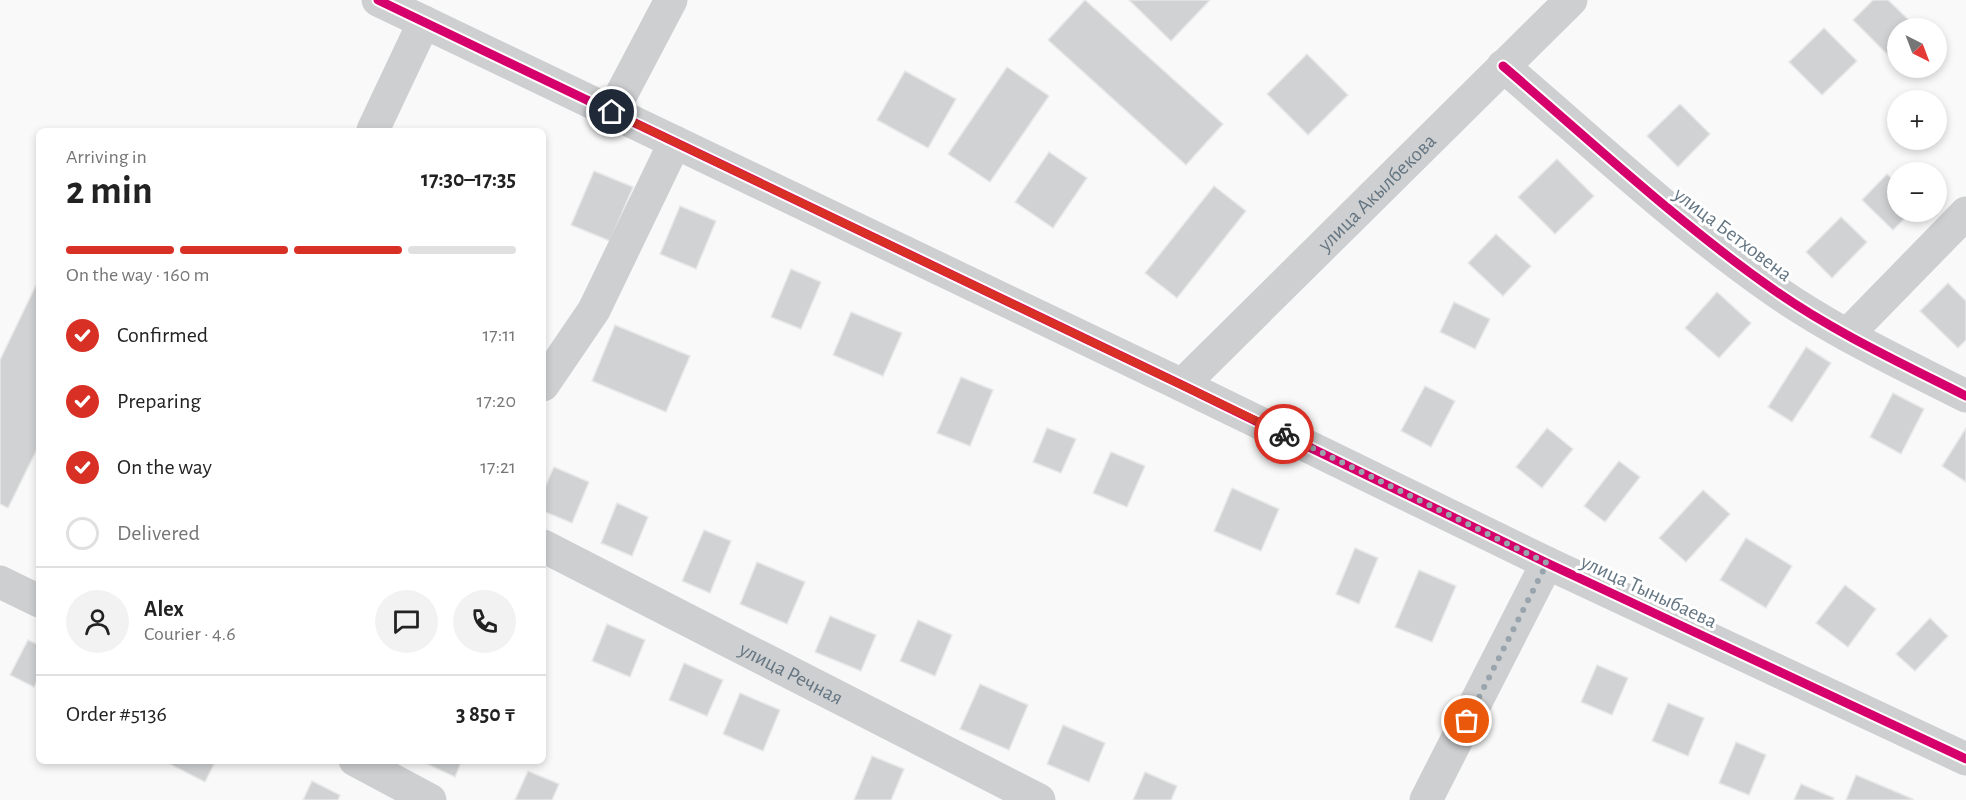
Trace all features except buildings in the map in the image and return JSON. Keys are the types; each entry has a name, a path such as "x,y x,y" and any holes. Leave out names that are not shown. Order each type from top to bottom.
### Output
{"street":[{"name":"улица Тыныбаева","path":"378,0 1182,385 1547,563 1966,759"},
{"path":"612,112 670,0"},
{"name":"улица Акылбекова","path":"1182,385 1571,0"},
{"path":"374,128 424,22"},
{"name":"улица Бетховена","path":"1503,66 1700,236 1776,291 1847,335 1966,396"},
{"path":"546,381 594,310 675,142"},
{"path":"1847,335 1966,213"},
{"name":"улица Речная","path":"546,548 1039,800"},
{"path":"1426,800 1547,563"},
{"path":"0,582 36,600"},
{"path":"362,764 430,800"}],"cycle path":[{"path":"378,0 1182,385 1547,563 1966,759"},
{"path":"1503,66 1670,210 1774,290 1844,333 1966,396"}],"way so far":[{"path":"1284,434 1547,563 1467,721"}],"route":[{"path":"612,112 1284,434"}]}
